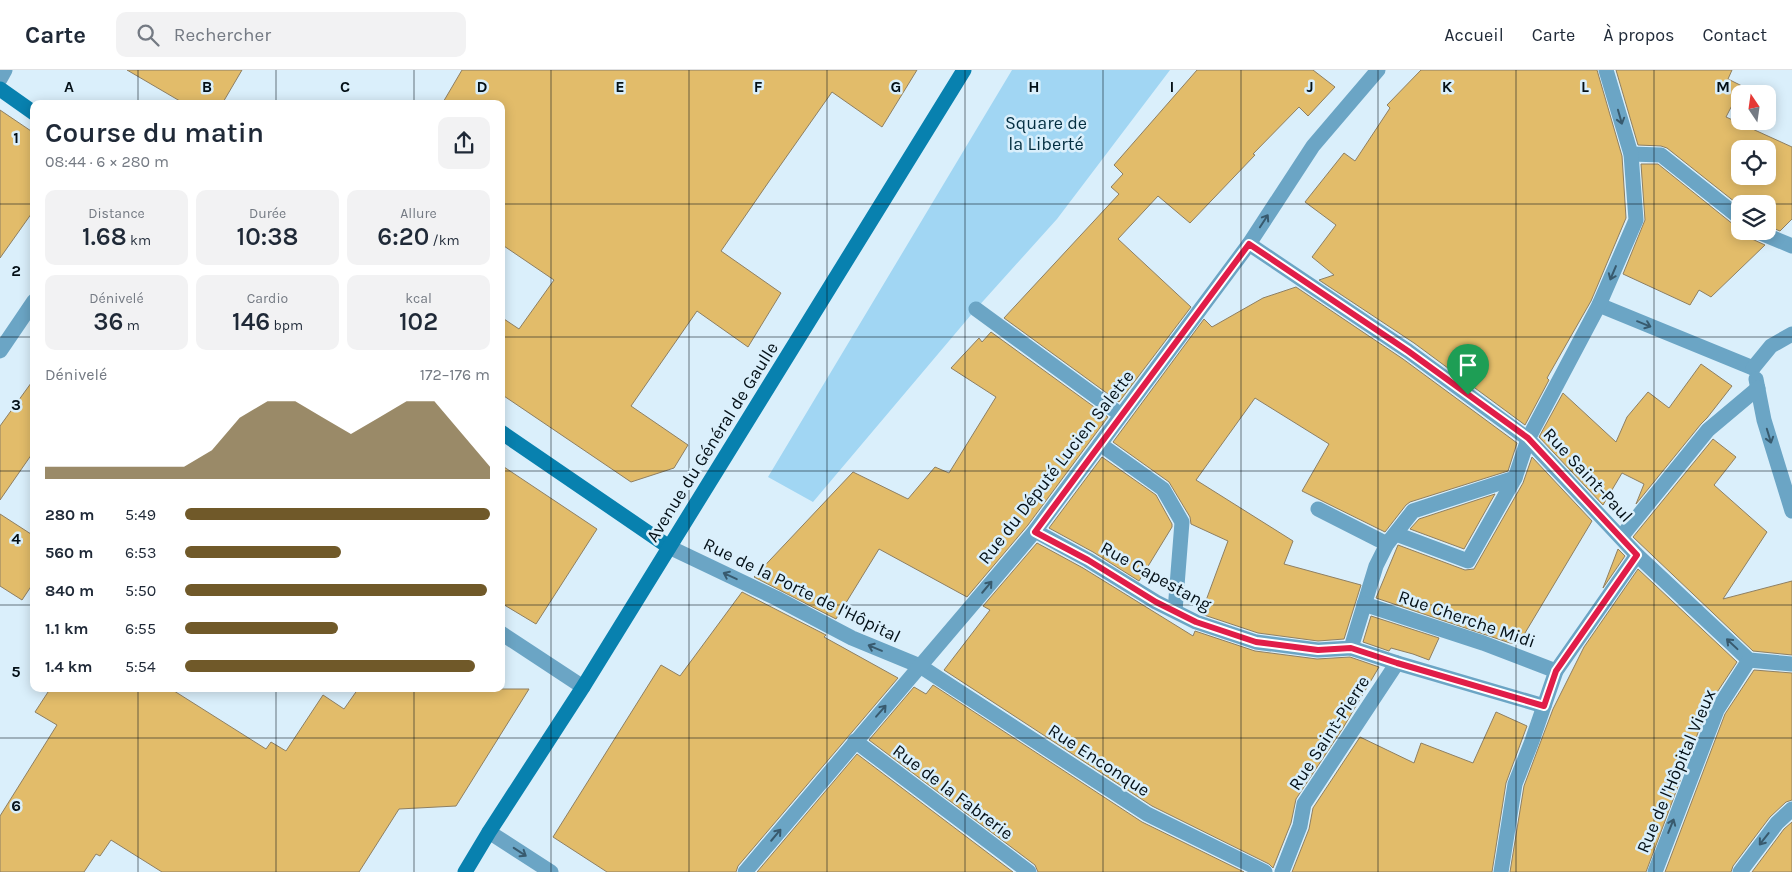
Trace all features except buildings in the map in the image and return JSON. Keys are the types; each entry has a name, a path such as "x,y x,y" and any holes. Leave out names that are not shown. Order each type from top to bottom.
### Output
{"main road":[{"name":"Avenue du Général de Gaulle","path":"465,872 583,687 964,70"},
{"path":"0,89 30,110"},
{"path":"505,435 669,547"}],"street":[{"path":"0,79 5,70"},
{"name":"Rue du Député Lucien Salette","path":"745,872 1035,532 1249,244 1313,146 1378,70"},
{"path":"1318,509 1391,539 1468,561 1516,478 1528,438 1599,305 1636,220 1631,154 1606,70"},
{"path":"1631,154 1661,155 1731,211"},
{"path":"1776,239 1792,246"},
{"name":"Rue Saint-Paul","path":"1249,244 1408,351 1528,438 1637,555 1748,660"},
{"path":"1599,305 1753,368"},
{"path":"976,309 1121,415"},
{"path":"0,351 30,316"},
{"path":"1753,368 1772,346 1792,334"},
{"path":"1753,368 1764,420 1792,511"},
{"path":"1621,537 1708,430 1758,388"},
{"path":"1100,444 1163,489 1182,522 1175,611"},
{"path":"1351,648 1376,566 1391,539 1413,511 1516,478"},
{"name":"Rue Capestang","path":"1035,532 1088,560 1156,602 1196,622 1256,642 1318,650 1351,648"},
{"name":"Rue de la Porte de l'Hôpital","path":"669,547 776,598 852,638 920,666"},
{"path":"1501,872 1515,784 1556,671 1637,555"},
{"name":"Rue Cherche Midi","path":"1364,604 1483,642 1556,671"},
{"path":"505,635 583,687"},
{"name":"Rue Saint-Pierre","path":"1282,872 1300,826 1304,804 1397,663 1351,648"},
{"path":"1748,660 1792,664"},
{"name":"Rue de l'Hôpital Vieux","path":"1654,872 1717,710 1748,660"},
{"path":"1397,663 1544,706"},
{"name":"Rue Enconque","path":"920,666 1147,814 1265,872"},
{"name":"Rue de la Fabrerie","path":"855,741 1029,872"},
{"path":"1740,872 1777,823 1792,809"},
{"path":"489,832 551,872"}],"green space":[{"name":"Square de la Liberté","path":"1012,70 1170,70 1057,219 976,309 813,502 768,477"}],"route":[{"path":"1249,244 1408,351 1468,395 1528,438 1637,555 1556,671 1544,706 1351,648 1318,650 1256,642 1196,622 1156,602 1088,560 1035,532 1249,244"}]}
